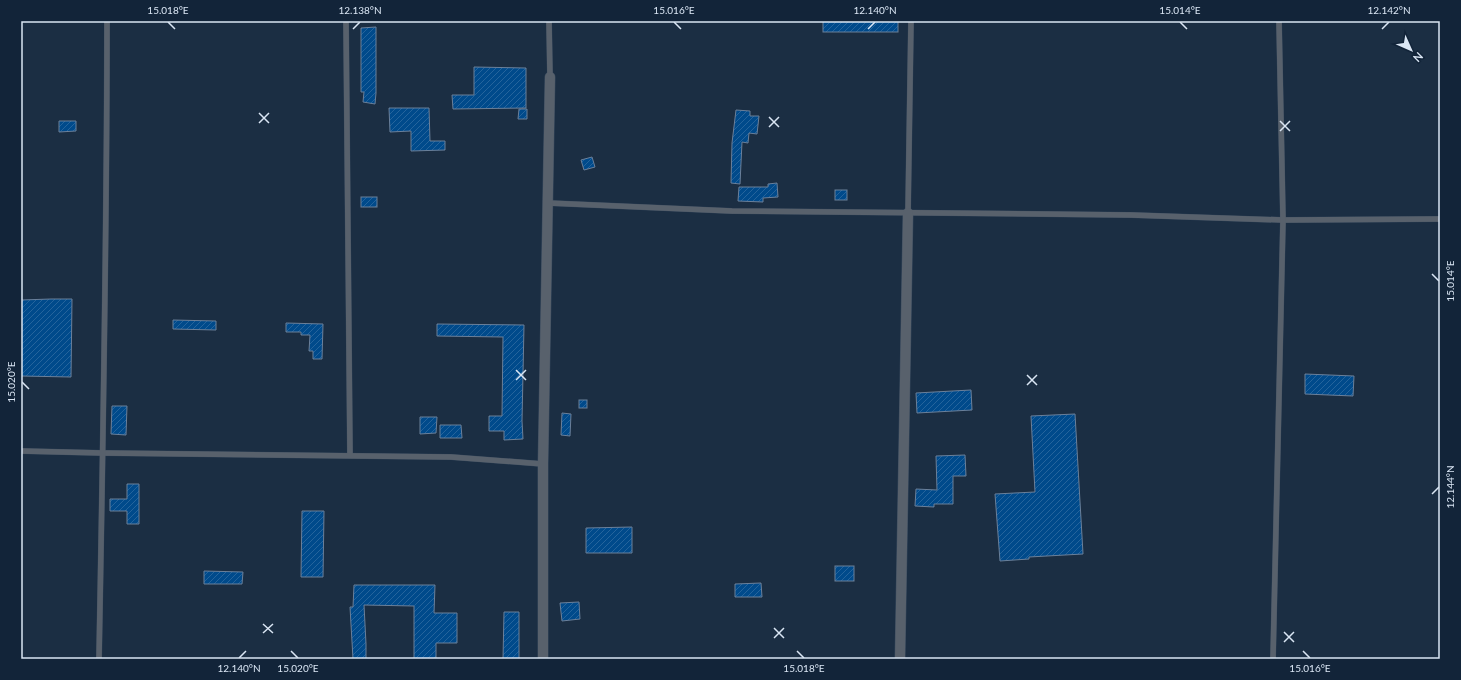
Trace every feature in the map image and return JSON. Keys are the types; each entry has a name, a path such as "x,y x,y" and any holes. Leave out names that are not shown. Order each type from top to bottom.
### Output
{"street":[{"path":"543,659 543,464 550,78"},
{"path":"900,659 908,213"}],"lane":[{"path":"99,659 107,179 107,21"},
{"path":"346,21 350,455"},
{"path":"549,21 550,78"},
{"path":"908,213 911,21"},
{"path":"1273,659 1283,220 1279,21"},
{"path":"548,203 732,211 1131,215 1283,220 1440,219"},
{"path":"21,451 450,456 543,464"}],"building":[{"path":"823,21 898,21 898,32 823,32"},
{"path":"376,27 375,104 363,102 364,92 361,92 361,28"},
{"path":"474,67 526,68 526,108 453,109 452,95 474,95"},
{"path":"389,108 429,108 430,141 445,141 445,150 411,151 411,131 390,132"},
{"path":"519,109 527,109 527,119 518,119"},
{"path":"736,110 750,111 750,116 759,116 757,134 749,133 748,143 742,142 740,184 731,183 732,143"},
{"path":"59,121 76,121 76,131 59,132"},
{"path":"592,157 595,167 584,170 581,160"},
{"path":"777,183 778,197 763,198 763,202 738,201 739,187 768,187 768,184"},
{"path":"835,190 847,190 847,200 835,200"},
{"path":"361,197 377,197 377,207 361,207"},
{"path":"72,299 71,377 21,376 21,300"},
{"path":"173,320 216,321 216,330 173,329"},
{"path":"286,323 323,324 322,359 313,359 313,351 309,351 310,335 301,335 301,332 286,332"},
{"path":"437,324 524,325 523,439 504,440 504,431 489,431 489,416 502,416 503,337 437,336"},
{"path":"1305,374 1354,376 1353,396 1305,394"},
{"path":"971,390 972,410 917,413 916,393"},
{"path":"579,400 587,400 587,408 579,408"},
{"path":"112,406 127,406 126,435 111,434"},
{"path":"562,413 571,414 570,436 561,435"},
{"path":"1075,414 1083,554 1029,557 1029,559 1000,561 995,494 1035,492 1031,416"},
{"path":"420,417 437,417 436,433 420,434"},
{"path":"440,425 461,425 462,438 440,438"},
{"path":"965,455 966,476 953,476 953,504 934,504 934,507 915,506 916,489 937,490 936,456"},
{"path":"127,484 139,484 139,524 127,524 127,511 110,511 110,499 127,499"},
{"path":"302,511 324,511 323,577 301,577"},
{"path":"632,527 632,553 586,553 586,528"},
{"path":"835,566 854,566 854,581 835,581"},
{"path":"204,571 243,572 242,584 204,584"},
{"path":"761,583 762,597 735,597 735,584"},
{"path":"354,585 435,585 434,613 457,613 457,643 436,643 436,659 414,659 414,606 364,605 366,659 353,659 350,607 353,607"},
{"path":"579,602 580,619 562,621 560,603"},
{"path":"504,612 519,612 519,659 503,659"}]}
